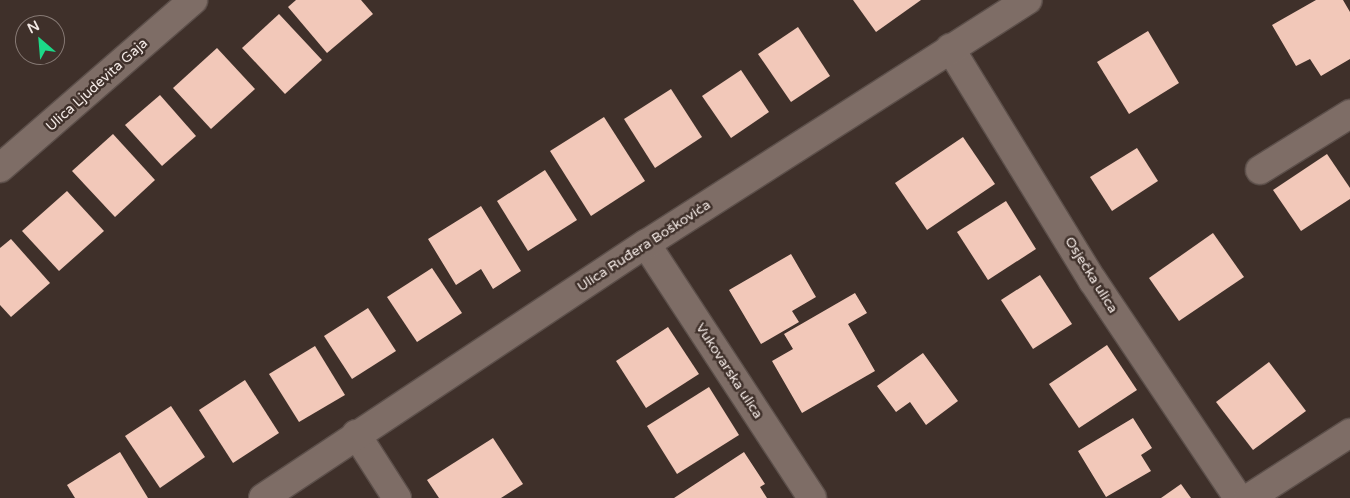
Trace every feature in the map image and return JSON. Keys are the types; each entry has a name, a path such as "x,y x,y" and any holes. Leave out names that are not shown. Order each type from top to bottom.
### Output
{"street":[{"name":"Ulica Ljudevita Gaja","path":"0,168 193,0"},
{"name":"Ulica Ruđera Boškovića","path":"263,498 356,434 646,244 950,48 1028,0"},
{"name":"Osječka ulica","path":"950,48 1093,281 1238,498"},
{"path":"1260,170 1350,114"},
{"name":"Vukovarska ulica","path":"646,244 812,498"},
{"path":"1250,498 1350,433"},
{"path":"356,434 398,498"}],"building":[{"path":"296,0 361,0 373,14 327,53 288,7"},
{"path":"853,0 921,0 876,32"},
{"path":"1316,0 1343,0 1350,12 1350,59 1321,76 1310,59 1296,66 1272,25"},
{"path":"279,14 322,60 285,94 242,48"},
{"path":"798,27 830,76 791,102 758,54"},
{"path":"1148,31 1179,83 1129,114 1097,62"},
{"path":"217,48 255,89 211,129 173,88"},
{"path":"741,70 769,112 731,138 702,96"},
{"path":"671,89 702,137 655,168 624,119"},
{"path":"160,95 196,136 162,166 125,125"},
{"path":"604,117 645,181 591,216 550,151"},
{"path":"113,134 155,180 115,217 72,171"},
{"path":"963,137 995,184 927,230 895,183"},
{"path":"1137,148 1158,181 1112,211 1090,177"},
{"path":"1327,154 1350,188 1350,199 1301,231 1273,190"},
{"path":"545,170 577,220 528,251 497,201"},
{"path":"67,191 104,231 59,271 22,231"},
{"path":"1006,201 1036,249 988,280 957,232"},
{"path":"481,206 521,271 493,289 481,269 456,285 428,239"},
{"path":"1213,233 1244,277 1179,321 1149,278"},
{"path":"11,239 50,283 11,317 0,305 0,248"},
{"path":"791,254 816,297 792,311 799,322 761,344 729,290"},
{"path":"432,268 462,313 417,342 387,297"},
{"path":"1040,275 1072,324 1033,349 1001,300"},
{"path":"855,293 867,313 848,324 875,371 802,413 772,361 793,349 784,334"},
{"path":"368,308 396,351 352,379 324,336"},
{"path":"668,327 699,374 646,408 616,361"},
{"path":"1107,345 1137,390 1079,428 1049,384"},
{"path":"315,346 345,395 299,422 269,374"},
{"path":"923,353 958,401 926,425 910,402 896,412 877,386"},
{"path":"1269,362 1306,411 1253,450 1216,402"},
{"path":"245,380 279,433 233,463 199,410"},
{"path":"709,387 739,435 677,474 647,426"},
{"path":"171,406 205,457 160,488 125,436"},
{"path":"1133,418 1152,448 1141,455 1151,471 1106,497 1078,451"},
{"path":"493,438 523,484 501,498 439,498 427,480"},
{"path":"120,452 148,498 75,498 67,485"},
{"path":"744,452 765,484 760,487 767,498 674,498"},
{"path":"1181,484 1191,498 1161,498"}]}
